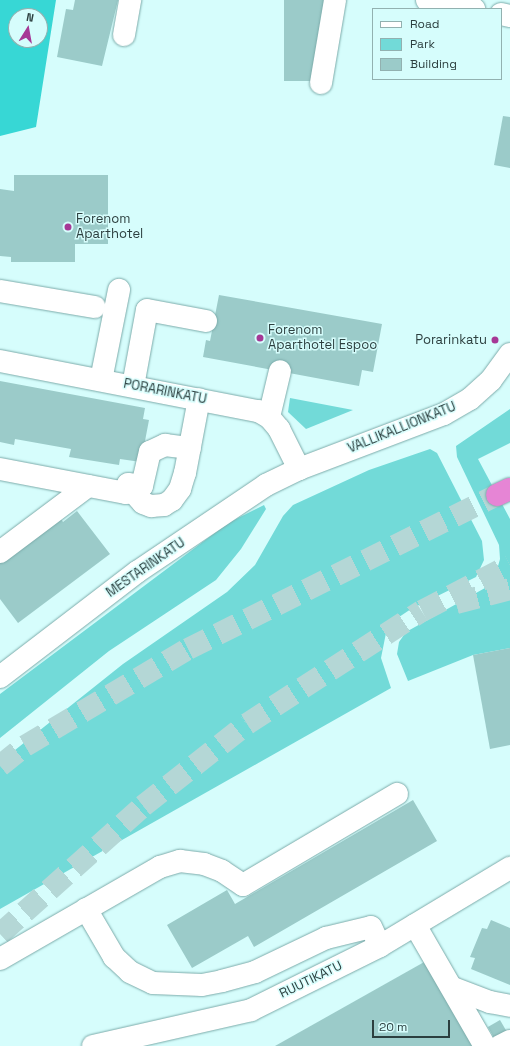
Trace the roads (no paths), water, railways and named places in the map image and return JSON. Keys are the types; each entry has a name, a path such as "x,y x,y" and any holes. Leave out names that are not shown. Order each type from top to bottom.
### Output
{"street":[{"path":"124,35 130,0"},
{"path":"321,83 335,0"},
{"path":"427,0 469,8"},
{"path":"101,380 119,290"},
{"path":"0,291 95,307"},
{"path":"133,386 147,310 206,320"},
{"name":"VALLIKALLIONKATU","path":"299,469 444,414 470,399 491,380 510,354"},
{"name":"PORARINKATU","path":"0,361 247,408 268,417 279,429 299,469"},
{"path":"268,417 280,371"},
{"path":"134,493 143,504 151,506 164,505 172,500 180,489 190,448 199,399"},
{"path":"0,469 126,493 128,484 142,486 150,452 165,445 190,448"},
{"name":"MESTARINKATU","path":"0,677 137,572 266,485 299,469"},
{"path":"0,552 88,486"},
{"path":"0,959 160,867 180,861 204,864 222,871 244,885 397,794"},
{"name":"RUUTIKATU","path":"93,1046 251,1010 380,946 510,868"},
{"path":"86,909 114,957 130,972 153,983 202,985 222,981 255,972 326,938 371,927 380,946"},
{"path":"415,925 453,988 485,1046"},
{"path":"453,988 490,1002 510,1006"},
{"path":"500,1046 510,1041"}],"tunnel":[{"path":"0,766 25,746 188,649 497,495"},
{"path":"0,934 143,806 247,724 422,611 510,565"},
{"path":"456,603 510,589"}],"place":[{"name":"Forenom Aparthotel","path":"68,227"},
{"name":"Forenom Aparthotel Espoo","path":"260,338"},
{"name":"Porarinkatu","path":"495,340"}]}
